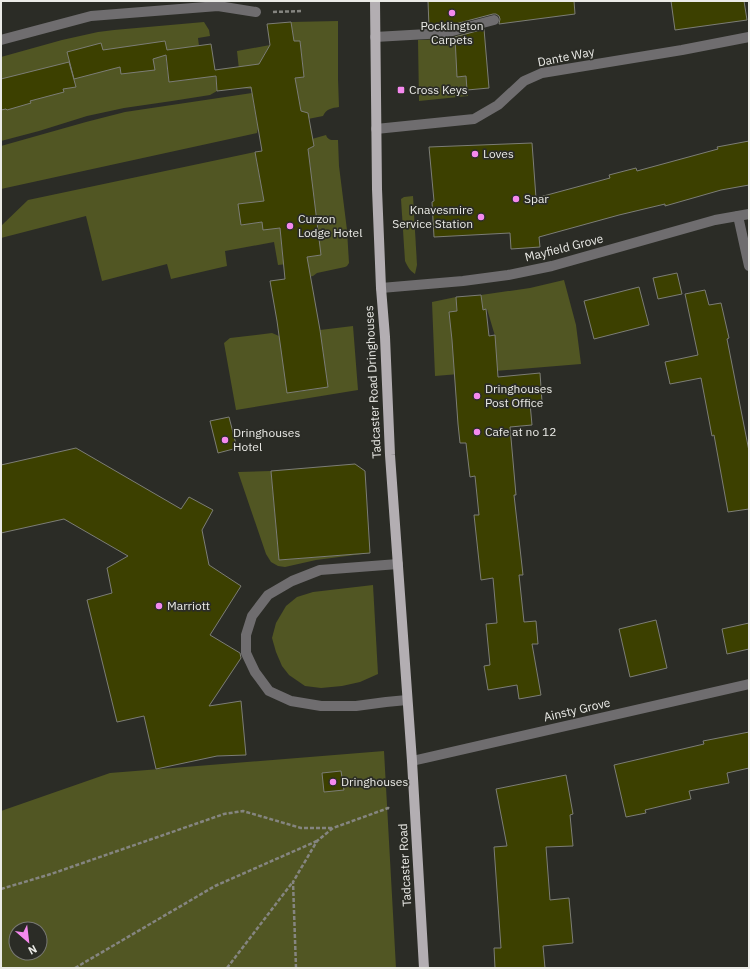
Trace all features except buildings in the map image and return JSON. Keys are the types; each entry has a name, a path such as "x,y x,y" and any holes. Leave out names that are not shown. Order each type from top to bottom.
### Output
{"main road":[{"name":"Tadcaster Road Dringhouses","path":"375,1 377,189 381,288 385,337 390,455 412,761"},
{"name":"Tadcaster Road","path":"412,761 424,968"}],"street":[{"path":"1,40 91,16 218,6 256,12"},
{"path":"375,37 445,34 494,20"},
{"name":"Dante Way","path":"376,129 474,119 498,105 524,81 542,73 682,50 749,37"},
{"name":"Mayfield Grove","path":"381,288 463,281 508,275 552,266 715,220 749,214"},
{"path":"738,216 749,266"},
{"path":"398,564 320,570 292,581 268,596 252,616 246,635 246,653 255,672 269,691 291,701 321,706 356,706 408,700"},
{"name":"Ainsty Grove","path":"412,761 749,684"}],"path":[{"path":"256,12 303,11"},
{"path":"75,968 215,886 317,841 333,828 388,808 391,809"},
{"path":"1,889 51,874 224,814 243,811 301,828 333,828"},
{"path":"227,968 293,882 317,841"},
{"path":"293,882 296,968"}],"green space":[{"path":"338,21 339,107 328,110 323,116 308,119 301,111 296,85 252,93 251,89 241,88 237,51 270,45 264,55 269,81 304,77 300,41 294,41 291,22"},
{"path":"204,22 209,30 210,36 198,38 199,46 165,51 169,82 186,80 215,70 217,91 210,95 124,108 87,116 1,141 1,57 62,40 98,32"},
{"path":"474,31 474,38 466,76 468,96 419,101 418,40 445,39"},
{"path":"252,93 258,128 257,133 1,189 1,146 125,112"},
{"path":"326,135 329,139 338,140 339,166 347,230 349,263 345,267 317,273 313,276 304,278 287,264 278,265 274,242 225,251 227,266 171,279 167,264 102,281 86,216 1,238 1,226 28,200 255,152 260,180 311,171 308,149 314,146 312,139","holes":["314,196 320,255 283,260 280,228 262,222 241,225 239,204"]},
{"path":"413,196 417,265 415,274 409,269 405,261 401,199 404,197"},
{"path":"564,280 576,325 581,364 435,376 432,302 456,297 457,311 449,312 460,349 495,336 487,309 483,310 481,295 530,288"},
{"path":"353,326 358,390 236,410 224,343 230,338 272,333 279,336 297,392 328,387 320,330"},
{"path":"271,471 279,560 370,553 316,560 285,567 278,566 271,562 266,554 238,472"},
{"path":"373,585 378,674 360,682 342,686 321,688 305,686 289,675 282,666 272,638 276,623 286,606 297,597 313,592"},
{"path":"384,751 396,968 1,968 1,811 110,773"}],"place":[{"name":"Pocklington Carpets","path":"452,13"},
{"name":"Cross Keys","path":"401,90"},
{"name":"Loves","path":"475,154"},
{"name":"Spar","path":"516,199"},
{"name":"Knavesmire Service Station","path":"481,217"},
{"name":"Curzon Lodge Hotel","path":"290,226"},
{"name":"Dringhouses Post Office","path":"477,396"},
{"name":"Cafe at no 12","path":"477,432"},
{"name":"Dringhouses Hotel","path":"225,440"},
{"name":"Marriott","path":"159,606"},
{"name":"Dringhouses","path":"333,782"}]}
